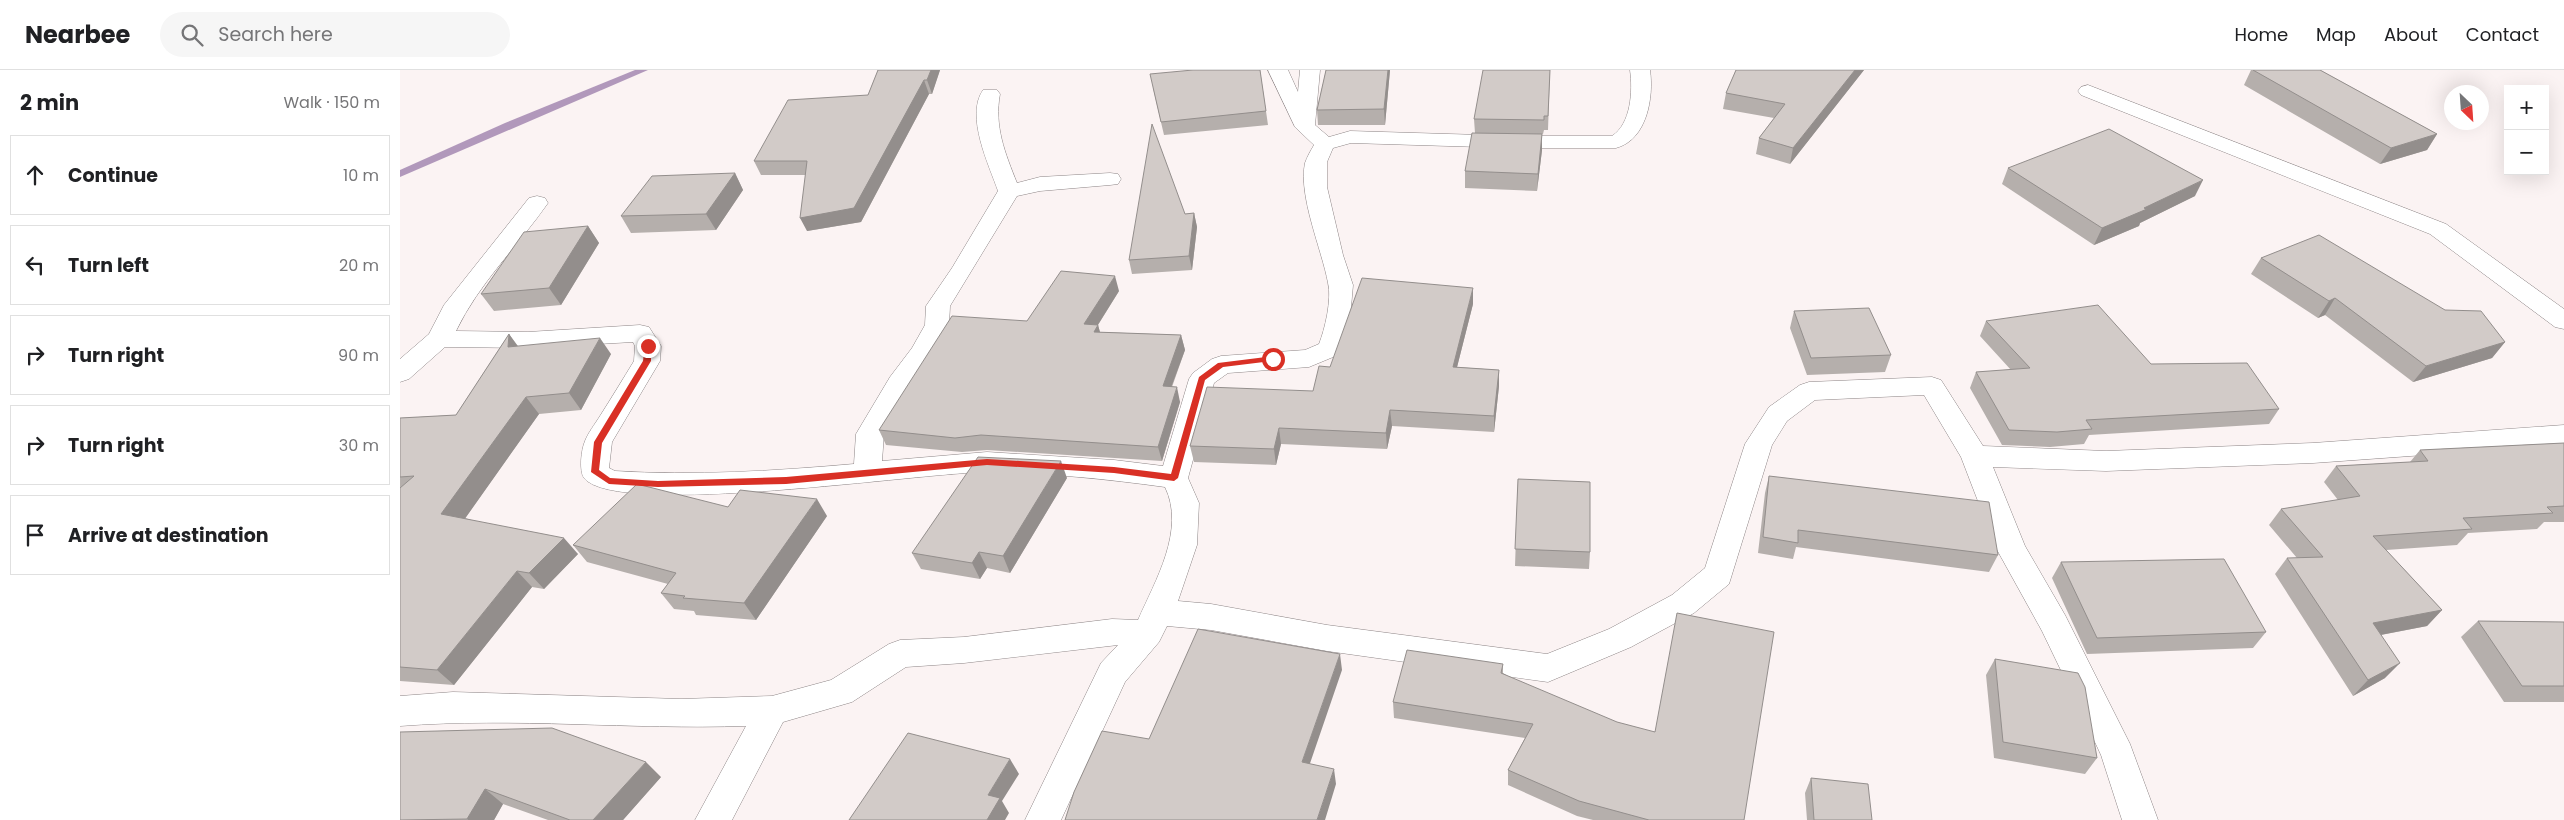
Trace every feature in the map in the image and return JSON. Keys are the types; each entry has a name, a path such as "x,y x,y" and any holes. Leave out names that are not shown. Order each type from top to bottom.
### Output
{"street":[{"path":"1278,70 1305,127 1326,144"},
{"path":"1305,127 1310,70"},
{"path":"1043,820 1113,673 1152,622 1171,582 1186,536 1185,501 1174,478 1202,379 1220,365 1273,359 1309,358 1329,349 1337,330 1341,285 1331,254 1316,186 1316,162 1326,144 1350,137 1505,142 1616,142 1628,135 1632,126 1642,92 1640,70"},
{"path":"2088,91 2438,228 2564,321"},
{"path":"990,94 986,106 993,151 1009,191"},
{"path":"867,472 870,434 899,383 923,352 936,325 938,306 963,269 1009,191 1040,184 1110,179"},
{"path":"400,373 439,339 453,311 474,281 537,203"},
{"path":"439,339 528,340 640,333 648,346 647,361 598,442 595,472 609,481 658,484 786,480 987,462 1114,470 1174,478"},
{"path":"400,712 453,707 681,714 772,711 840,692 900,654 964,650 1112,632 1152,622 1211,617 1326,638 1548,668 1620,638 1683,604 1718,576 1759,444 1778,414 1809,391 1932,386 1975,456 2011,548 2054,624 2100,716 2118,755 2140,820"},
{"path":"1975,456 2106,461 2273,455 2564,435"},
{"path":"713,820 772,711"}],"building":[{"path":"878,70 931,70 854,208 800,218 807,161 754,161 788,100 868,95"},
{"path":"1193,70 1260,70 1266,111 1161,122 1150,74"},
{"path":"1326,70 1388,70 1384,109 1317,110"},
{"path":"1483,70 1550,70 1548,116 1544,116 1544,120 1474,119"},
{"path":"1736,70 1855,70 1793,148 1759,138 1785,104 1726,93"},
{"path":"2253,70 2320,70 2437,134 2391,148"},
{"path":"1152,124 1185,214 1194,213 1189,256 1129,260"},
{"path":"2109,129 2203,180 2144,208 2147,209 2102,228 2008,168"},
{"path":"1472,133 1542,134 1538,174 1465,171"},
{"path":"735,173 706,214 621,216 652,176"},
{"path":"588,226 549,288 481,294 524,232"},
{"path":"2319,235 2445,310 2481,311 2505,342 2426,366 2335,298 2329,301 2261,258"},
{"path":"1061,271 1115,276 1084,324 1098,325 1094,332 1181,335 1163,386 1177,387 1158,447 981,435 955,438 879,430 952,316 1027,321"},
{"path":"1362,278 1473,288 1453,367 1499,370 1494,416 1390,410 1386,433 1279,428 1274,449 1190,446 1207,387 1313,391 1319,366 1330,367"},
{"path":"2098,305 2151,364 2247,363 2279,409 2086,420 2092,429 2057,432 2009,430 1976,372 2030,368 1986,321"},
{"path":"1869,308 1891,355 1811,358 1794,311"},
{"path":"509,334 508,347 600,338 569,393 526,397 441,514 564,538 529,573 517,571 437,670 400,667 400,488 414,476 400,477 400,418 456,415"},
{"path":"2564,443 2564,506 2547,507 2553,513 2463,518 2472,529 2373,536 2442,610 2373,623 2400,663 2368,680 2287,558 2323,557 2281,509 2360,496 2336,466 2428,461 2420,450"},
{"path":"978,457 1061,461 1003,556 979,552 972,563 912,553"},
{"path":"1769,476 1989,502 1998,555 1798,530 1798,543 1763,537"},
{"path":"1518,479 1590,482 1590,552 1515,549"},
{"path":"637,484 728,507 740,490 817,499 744,603 683,598 685,596 661,593 676,573 573,545"},
{"path":"2224,559 2266,632 2097,638 2061,562"},
{"path":"1677,613 1774,632 1744,820 1649,820 1579,801 1508,770 1533,724 1393,702 1407,650 1503,664 1501,673 1617,722 1655,732"},
{"path":"2478,621 2564,622 2564,686 2522,686"},
{"path":"1198,629 1340,654 1302,762 1334,769 1317,820 1065,820 1074,792 1102,731 1149,739"},
{"path":"1995,659 2078,673 2085,687 2097,758 2003,742"},
{"path":"552,728 646,762 593,820 570,820 485,789 467,819 400,820 400,732"},
{"path":"908,733 1010,759 988,795 1000,798 987,820 849,820"},
{"path":"1811,778 1868,784 1872,820 1814,820"}],"waterway":[{"path":"400,174 509,125 643,70"}],"route":[{"path":"648,346 647,361 598,442 595,472 609,481 658,484 786,480 987,462 1114,470 1174,478 1180,450 1202,379 1220,365 1273,359"}]}
